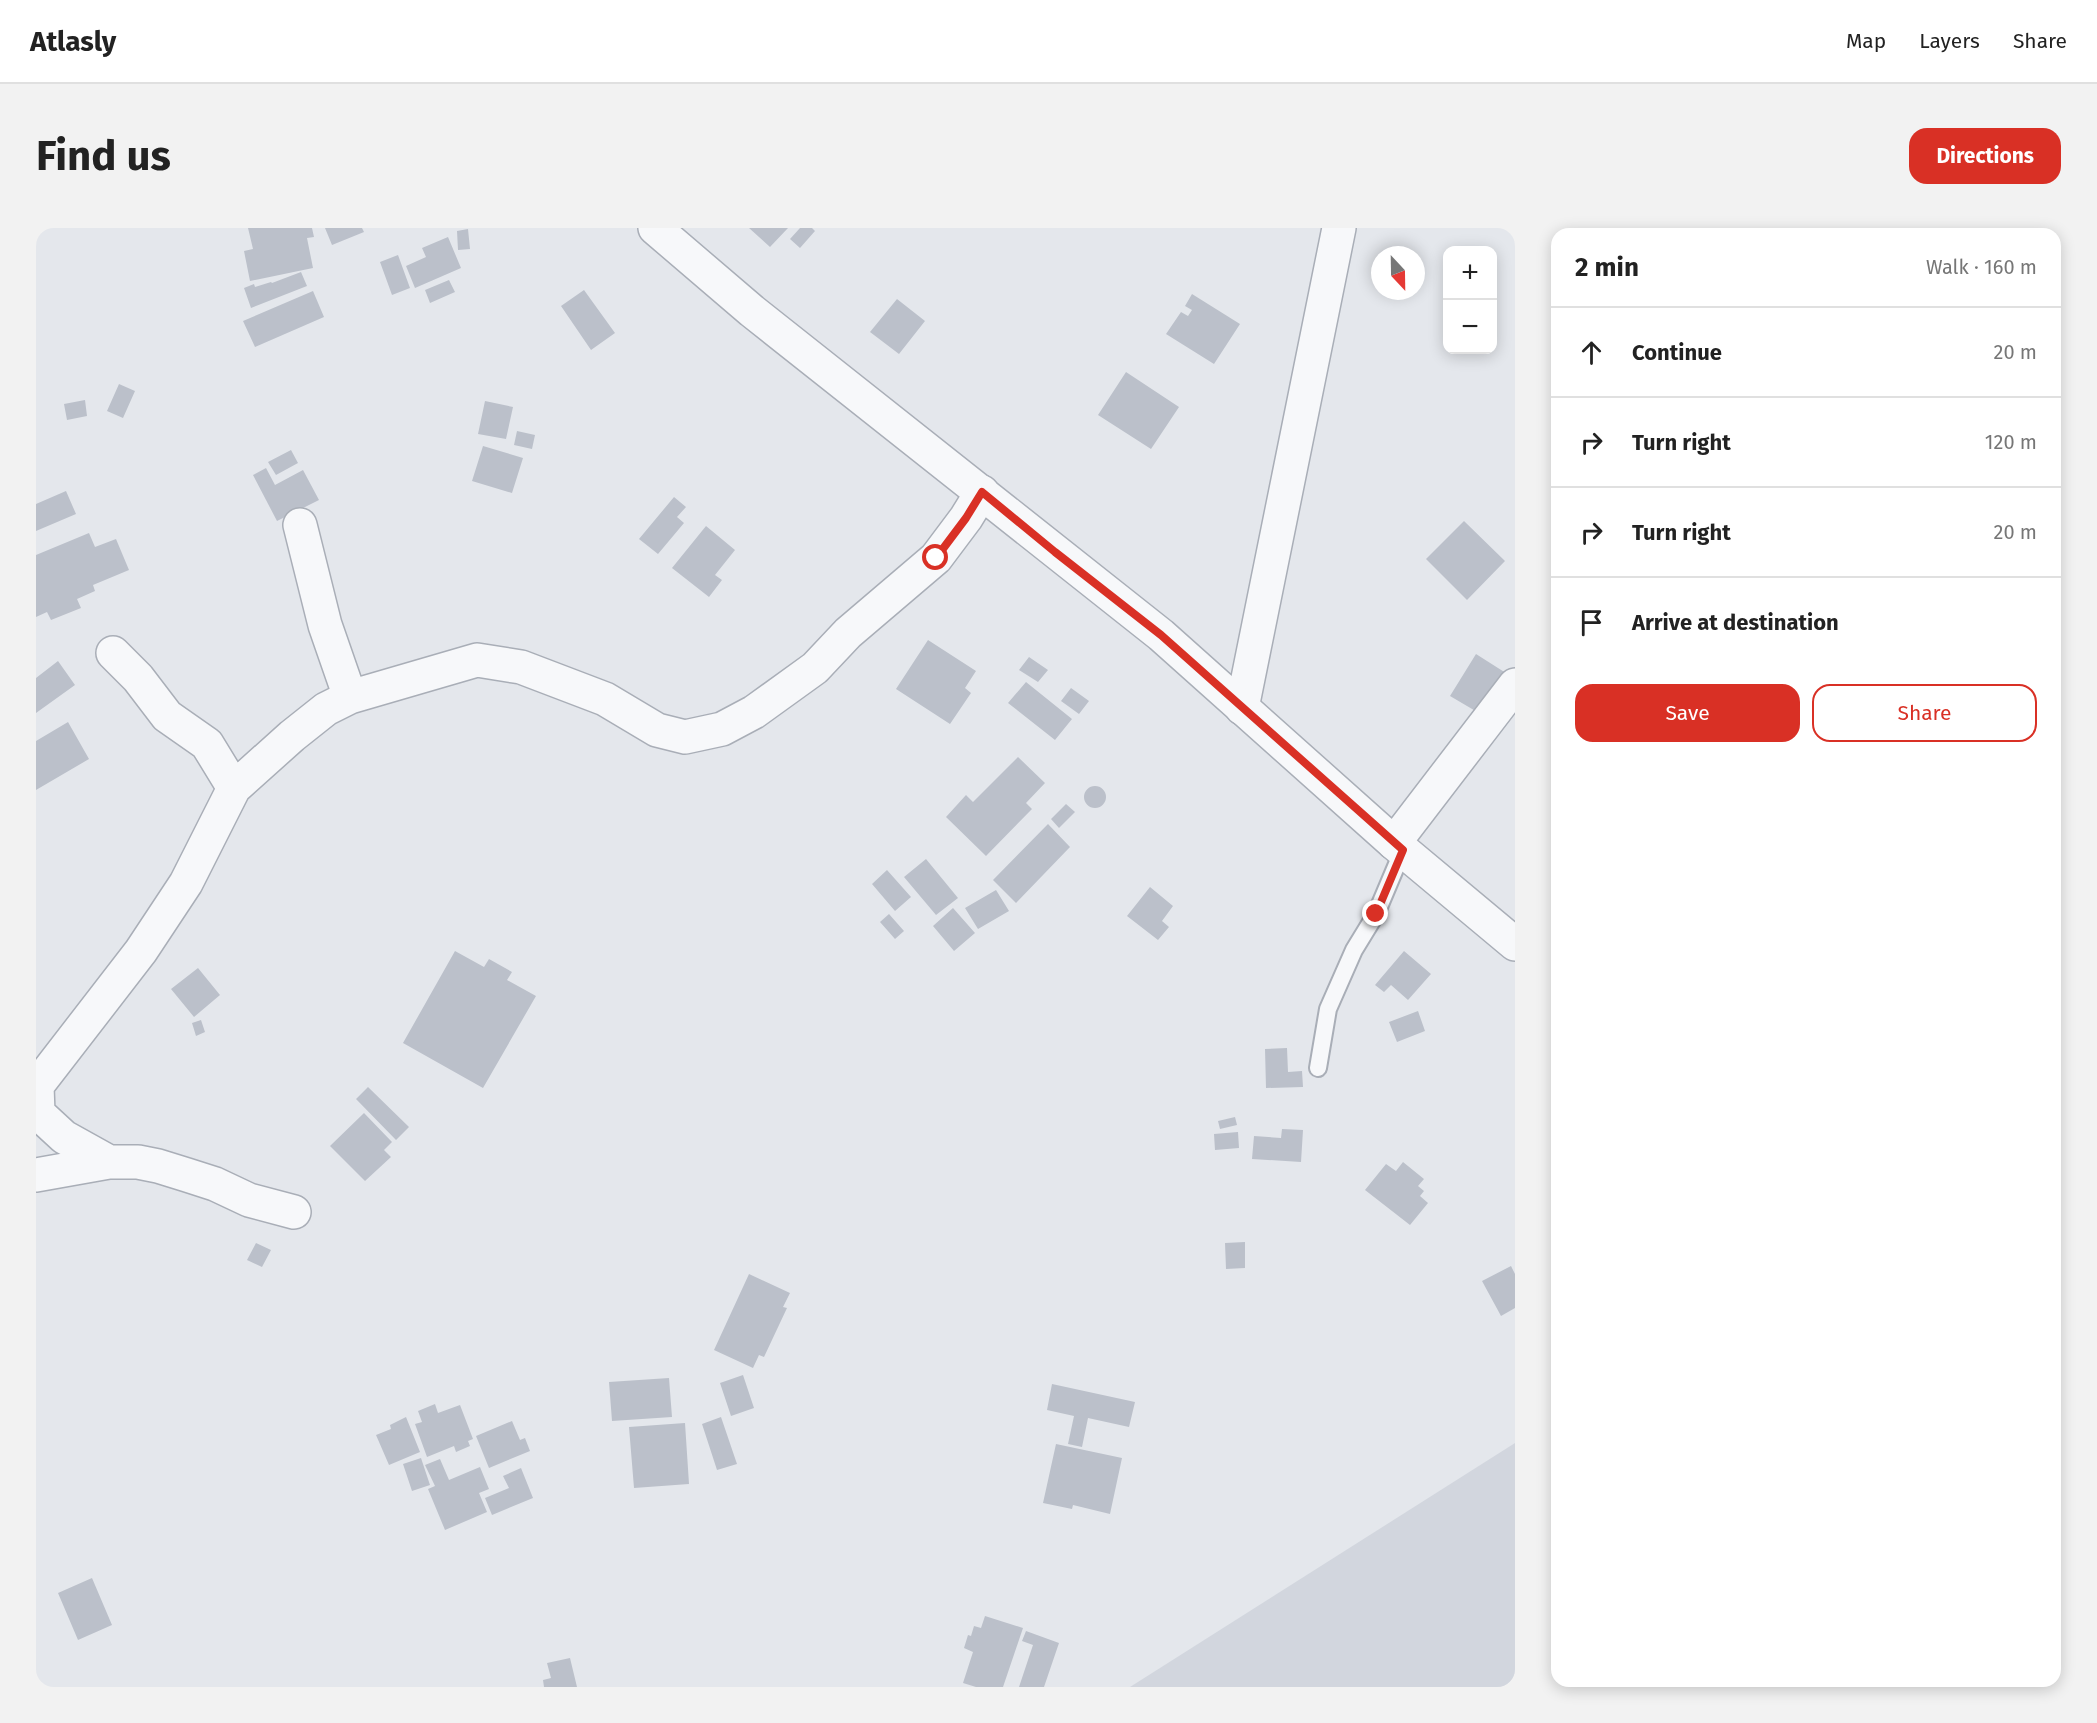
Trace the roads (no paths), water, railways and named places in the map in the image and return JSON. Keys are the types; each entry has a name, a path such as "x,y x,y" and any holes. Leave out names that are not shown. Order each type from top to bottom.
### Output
{"street":[{"path":"655,228 752,311 1161,635 1399,847 1515,944"},
{"path":"1242,708 1339,228"},
{"path":"109,1162 64,1137 38,1113 36,1087 141,951 180,893 234,788 326,709 350,698 477,660 521,667 605,699 657,730 685,737 722,729 754,712 815,668 848,633 936,558 982,492"},
{"path":"300,525 325,625 350,698"},
{"path":"113,653 138,678 167,716 207,744 234,788"},
{"path":"1399,847 1515,685"},
{"path":"36,1176 109,1162 138,1162 158,1166 215,1185 249,1200 294,1212"}],"lane":[{"path":"1318,1068 1328,1009 1354,950 1376,914 1399,847"}]}
